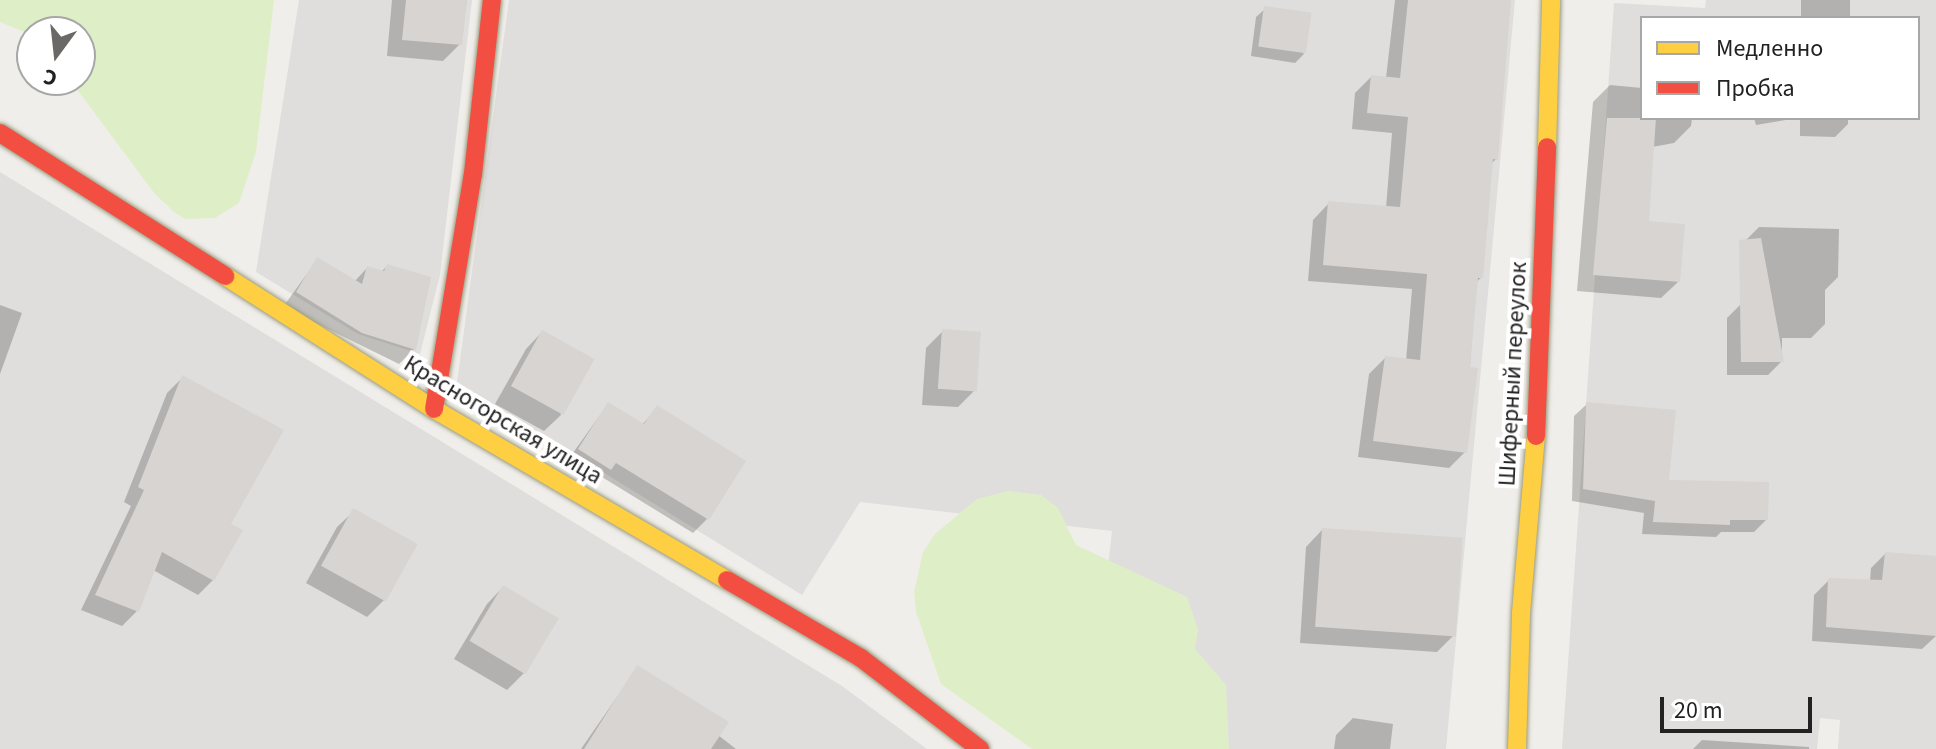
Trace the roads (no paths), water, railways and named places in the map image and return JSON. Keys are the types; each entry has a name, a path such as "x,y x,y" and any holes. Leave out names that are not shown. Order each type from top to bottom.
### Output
{"street":[{"path":"434,409 473,174 492,0"},
{"name":"Шиферный переулок","path":"1517,749 1521,613 1539,399 1551,0"},
{"name":"Красногорская улица","path":"0,133 434,409 861,658 980,749"}]}
